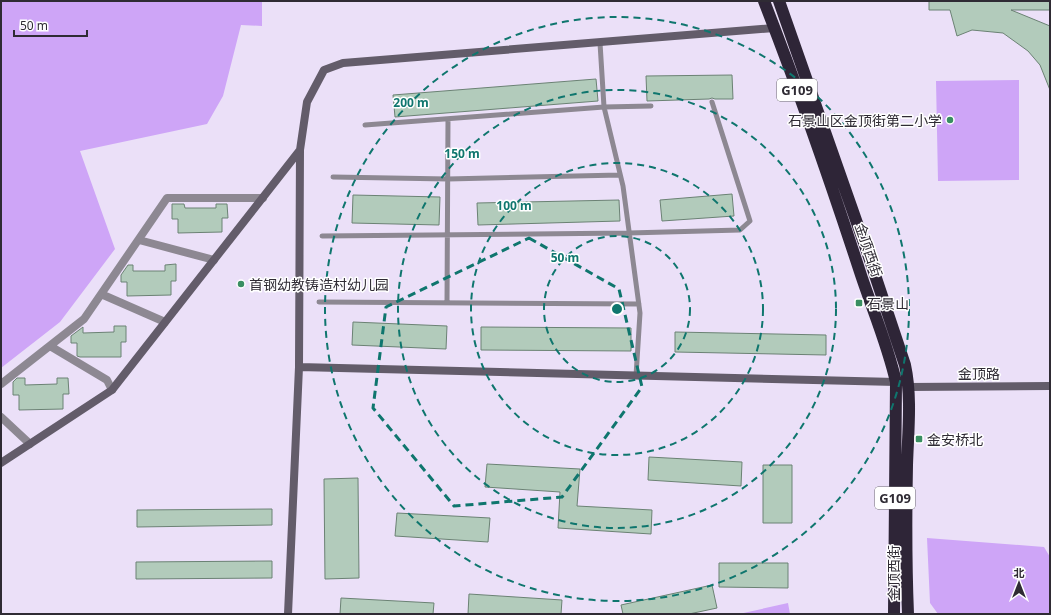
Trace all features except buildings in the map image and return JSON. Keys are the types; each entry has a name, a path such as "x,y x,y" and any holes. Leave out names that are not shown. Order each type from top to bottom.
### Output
{"highway":[{"name":"金顶西街","path":"764,1 890,357 896,382 894,614"},
{"name":"金顶西街","path":"779,1 870,260 904,365 908,387 908,614"}],"street":[{"path":"288,614 299,367 300,150 307,102 324,70 343,63 774,28"},
{"path":"1,463 112,390 300,150"},
{"path":"1,384 84,320 166,198 263,198"},
{"path":"139,240 214,260"},
{"path":"101,294 165,322"},
{"path":"50,346 107,380 112,390"},
{"path":"299,367 896,382"},
{"name":"金顶路","path":"908,387 1050,386"},
{"path":"1,417 30,444"}],"lane":[{"path":"600,43 604,107 620,176 640,313 636,376"},
{"path":"322,236 629,233 740,230 750,221 712,102"},
{"path":"365,124 604,107 651,106"},
{"path":"447,303 448,118"},
{"path":"334,177 448,179 620,176"},
{"path":"319,302 639,304"}],"highlighted area":[{"path":"529,238 619,289 642,387 562,497 454,506 373,408 386,307"}],"shaded area":[{"path":"1,1 262,1 262,26 241,25 223,96 207,124 80,151 115,249 60,322 1,368"},
{"path":"1019,80 1019,180 938,181 936,81"},
{"path":"927,538 1044,547 1050,557 1050,614 938,614 930,603"},
{"path":"788,603 790,614 739,614"}],"place":[{"name":"石景山区金顶街第二小学","path":"950,120"},
{"name":"首钢幼教铸造村幼儿园","path":"241,284"},
{"name":"石景山","path":"859,303"},
{"name":"金安桥北","path":"919,439"}]}
